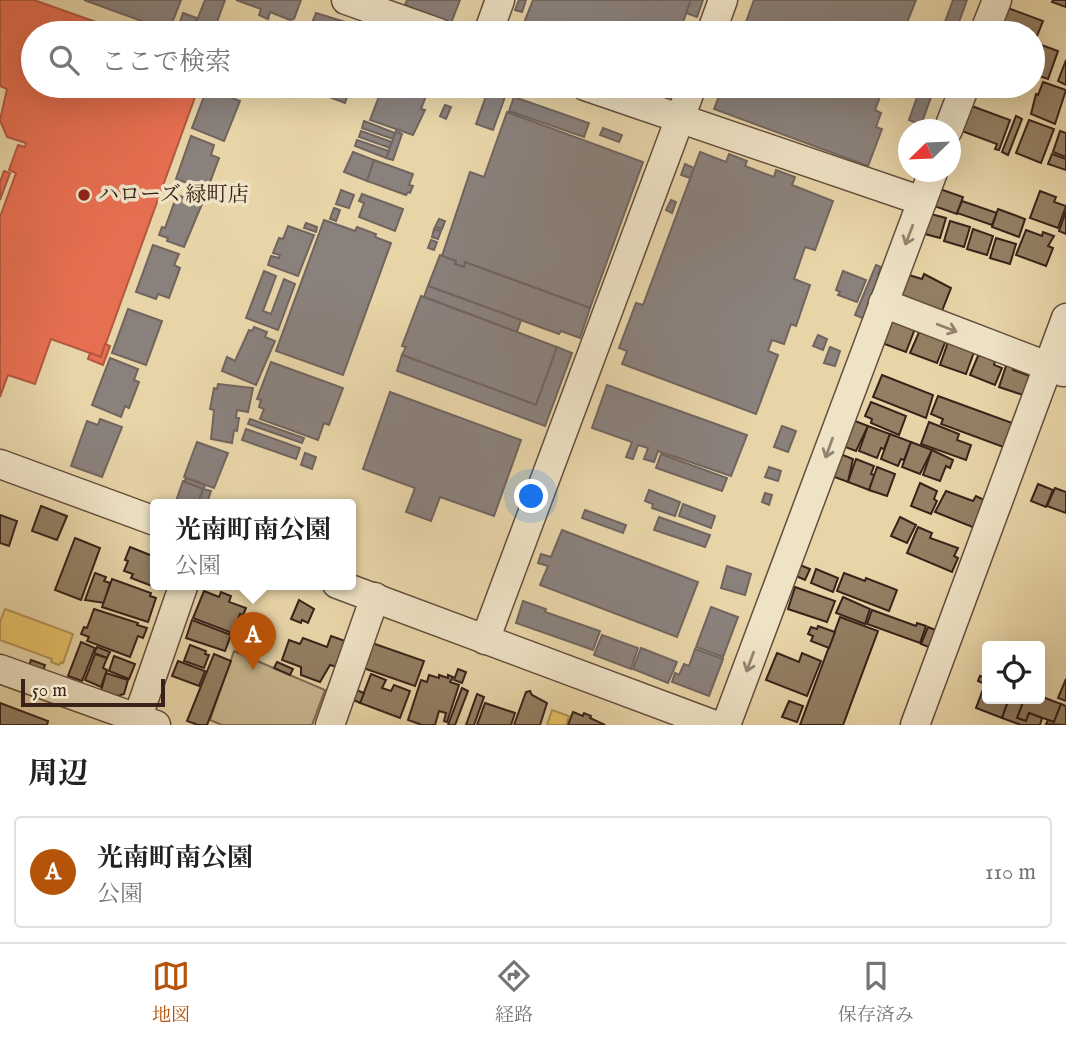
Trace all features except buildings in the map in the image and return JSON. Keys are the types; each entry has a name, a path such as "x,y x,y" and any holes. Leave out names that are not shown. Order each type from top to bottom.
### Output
{"street":[{"path":"346,0 405,21"},
{"path":"492,21 500,0"},
{"path":"715,21 723,0"},
{"path":"988,21 996,0"},
{"path":"618,98 922,201"},
{"path":"485,640 687,98"},
{"path":"952,119 960,98"},
{"path":"726,725 929,182"},
{"path":"883,303 1057,370"},
{"path":"915,725 1057,370 1066,318"},
{"path":"0,464 150,519"},
{"path":"0,669 143,723 182,590"},
{"path":"355,590 715,725"},
{"path":"330,725 375,597"}],"shaded area":[{"path":"234,651 325,690 312,725 222,725 210,720"}],"place":[{"name":"ハローズ 緑町店","path":"84,195"},
{"name":"光南町南公園","path":"253,670"}]}
